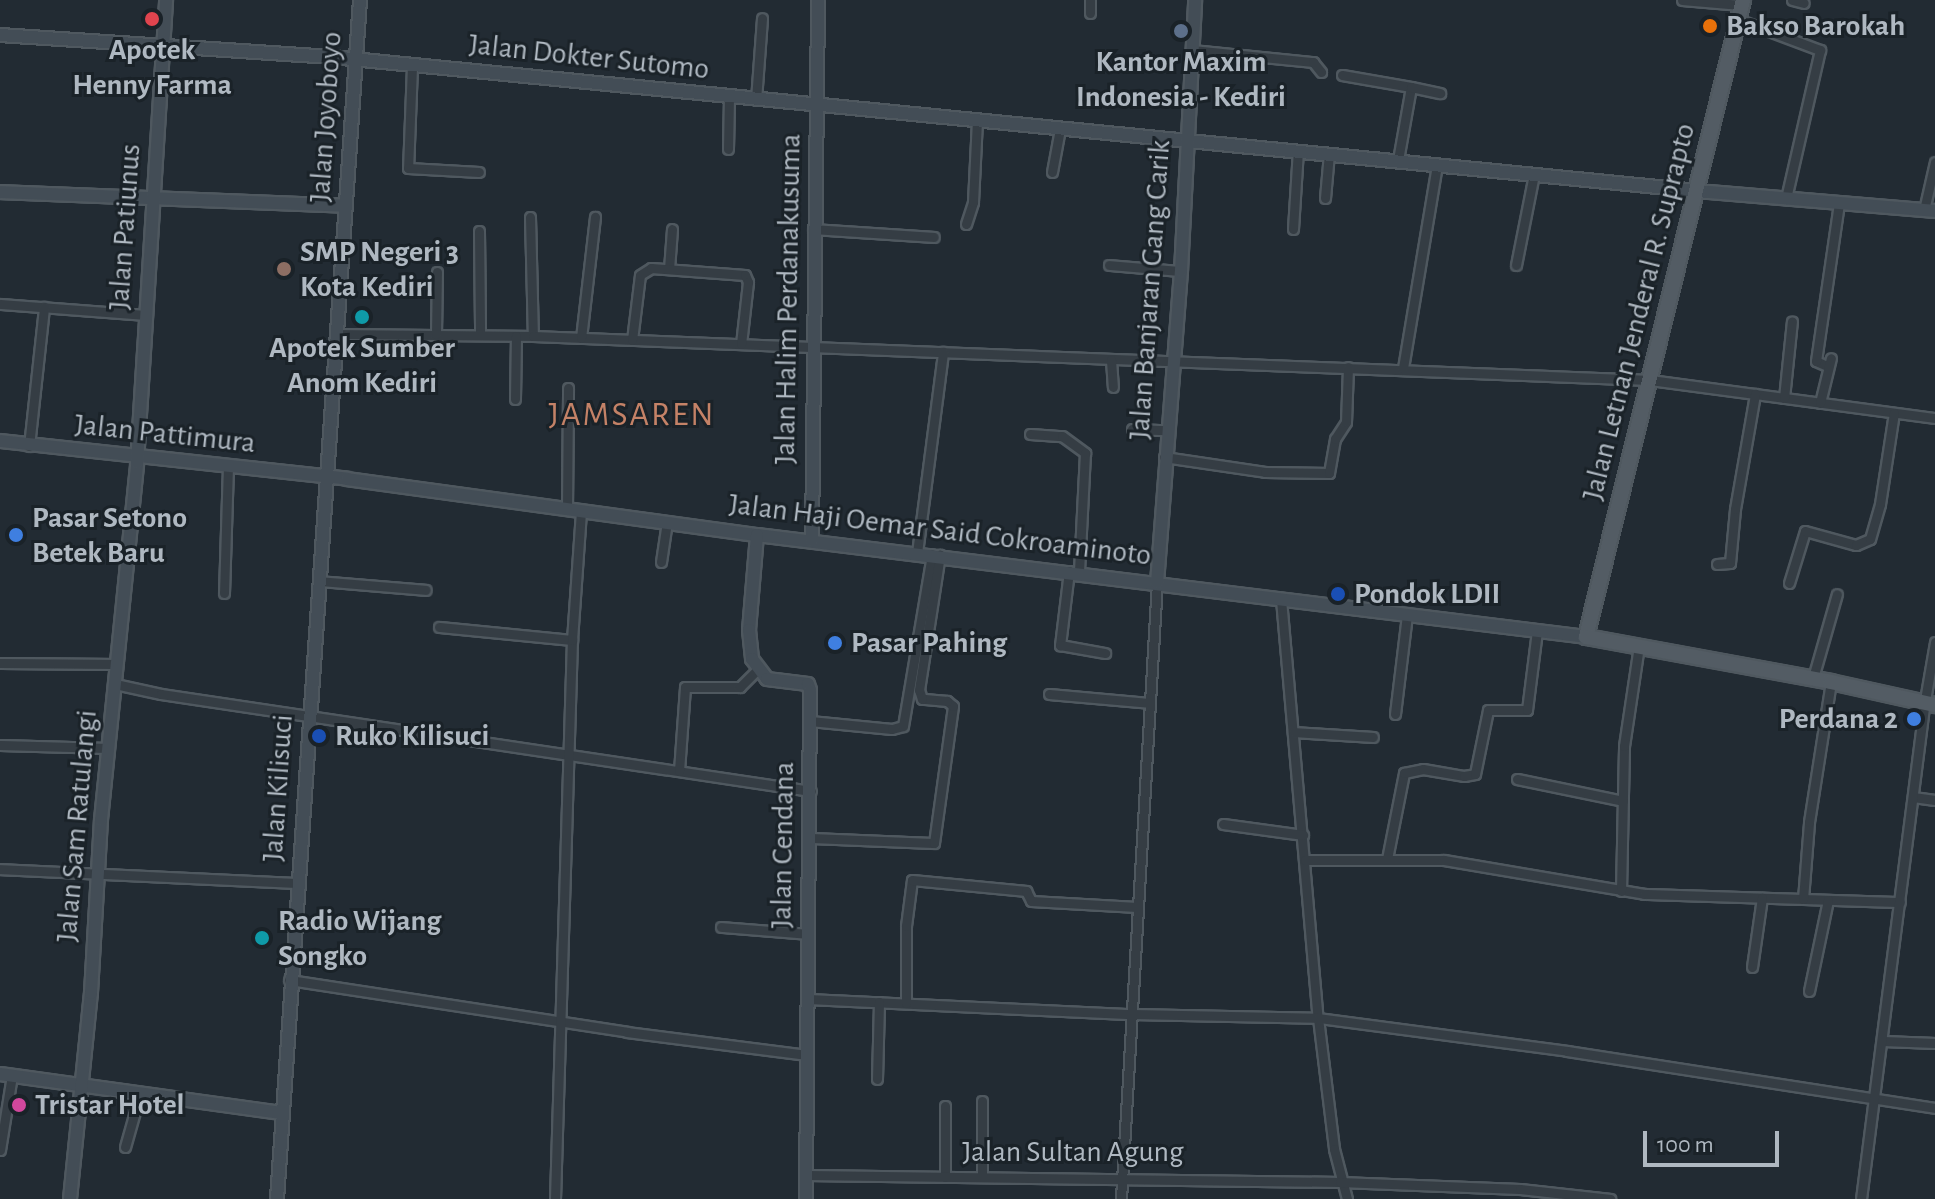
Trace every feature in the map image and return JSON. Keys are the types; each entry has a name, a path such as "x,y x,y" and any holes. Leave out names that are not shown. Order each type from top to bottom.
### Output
{"main road":[{"name":"Jalan Letnan Jenderal R. Suprapto","path":"1586,637 1740,8"},
{"path":"1586,637 1813,678 1930,704"}],"street":[{"name":"Jalan Patiunus","path":"137,458 166,0"},
{"name":"Jalan Joyoboyo","path":"326,477 360,0"},
{"name":"Jalan Halim Perdanakusuma","path":"812,541 813,229 818,0"},
{"path":"1090,0 1090,13"},
{"name":"Jalan Banjaran Gang Carik","path":"1157,583 1166,430 1181,271 1195,0"},
{"path":"1682,0 1740,8 1820,50 1786,199"},
{"path":"1792,0 1804,3"},
{"path":"756,100 762,18"},
{"name":"Jalan Dokter Sutomo","path":"0,35 163,44 357,60 1695,191 1929,210"},
{"path":"1192,50 1313,62 1321,72"},
{"path":"412,66 408,168 479,172"},
{"path":"1342,75 1440,93"},
{"path":"1398,160 1411,87"},
{"path":"728,149 729,97"},
{"path":"966,224 973,202 977,121"},
{"path":"1052,172 1060,129"},
{"path":"1293,229 1298,150"},
{"path":"1325,198 1329,153"},
{"path":"1929,210 1935,162"},
{"path":"1403,368 1437,164"},
{"path":"1516,265 1534,174"},
{"path":"0,192 345,206"},
{"path":"1820,403 1829,362 1815,363 1839,203"},
{"path":"530,217 533,336"},
{"path":"581,338 595,217"},
{"path":"669,269 672,229"},
{"path":"813,229 934,237"},
{"path":"479,231 480,334"},
{"path":"1109,265 1181,271"},
{"path":"632,340 640,275 651,268 746,276 741,344"},
{"path":"436,334 437,272"},
{"path":"0,304 145,315"},
{"path":"29,446 44,307"},
{"path":"1784,398 1792,321"},
{"path":"337,334 480,334 1650,380 1935,418"},
{"path":"515,399 516,336"},
{"path":"917,553 943,352"},
{"path":"1111,360 1113,387"},
{"path":"1164,457 1265,472 1329,473 1335,439 1346,422 1348,367"},
{"path":"567,509 568,388"},
{"path":"1717,564 1730,563 1735,509 1755,394"},
{"path":"1789,583 1805,531 1856,545 1870,539 1880,504 1894,413"},
{"path":"1132,429 1166,430"},
{"path":"1030,434 1062,436 1077,443 1085,453 1074,571 1060,645 1105,653"},
{"name":"Jalan Pattimura","path":"0,441 326,477"},
{"name":"Jalan Sam Ratulangi","path":"70,1199 91,993 96,874 137,458"},
{"path":"224,593 228,467"},
{"name":"Jalan Haji Oemar Said Cokroaminoto","path":"326,477 757,535 936,554 1586,637"},
{"name":"Jalan Kilisuci","path":"277,1199 289,980 326,477"},
{"path":"555,1199 572,640 581,511"},
{"path":"661,562 667,522"},
{"path":"679,771 685,686 740,687 758,669 749,639 757,535"},
{"path":"810,721 892,729 903,726 936,554"},
{"path":"810,838 934,843 953,706 951,702 922,699 919,690 936,554"},
{"path":"319,581 426,590"},
{"path":"1121,1199 1157,583"},
{"path":"1813,678 1837,594"},
{"path":"1281,599 1318,1018 1340,1182 1347,1199"},
{"path":"1395,714 1407,615"},
{"path":"439,627 572,640"},
{"path":"1387,859 1404,773 1423,769 1464,776 1475,774 1488,710 1527,710 1543,631"},
{"path":"1861,1199 1913,797 1930,704 1935,642"},
{"path":"1621,891 1627,725 1639,646"},
{"path":"0,663 117,664"},
{"name":"Jalan Cendana","path":"758,669 773,681 808,684 811,791 806,1199"},
{"path":"1803,899 1809,822 1831,682"},
{"path":"115,684 811,791"},
{"path":"1049,694 1149,703"},
{"path":"1293,732 1373,737"},
{"path":"0,745 108,748"},
{"path":"1517,779 1623,801"},
{"path":"1913,797 1935,800"},
{"path":"1223,824 1303,835"},
{"path":"1305,860 1387,859 1478,864 1621,891 1900,902"},
{"path":"0,869 297,883"},
{"path":"906,1003 906,926 912,880 1026,891 1031,901 1137,907"},
{"path":"1752,967 1762,898"},
{"path":"1809,991 1828,900"},
{"path":"721,927 808,934"},
{"path":"289,980 560,1022 807,1055"},
{"path":"808,999 1132,1014 1318,1018 1457,1034 1935,1108"},
{"path":"877,1079 879,1002"},
{"path":"1883,1041 1935,1043"},
{"path":"0,1150 6,1075 281,1113"},
{"path":"125,1147 140,1094"},
{"path":"982,1101 982,1176"},
{"path":"945,1106 945,1177"},
{"name":"Jalan Sultan Agung","path":"806,1175 1340,1182 1610,1199"}],"place":[{"name":"Apotek Henny Farma","path":"152,19"},
{"name":"Bakso Barokah","path":"1710,26"},
{"name":"Kantor Maxim Indonesia - Kediri","path":"1181,31"},
{"name":"SMP Negeri 3 Kota Kediri","path":"284,269"},
{"name":"Apotek Sumber Anom Kediri","path":"362,317"},
{"name":"Pasar Setono Betek Baru","path":"16,535"},
{"name":"Pondok LDII","path":"1338,594"},
{"name":"Pasar Pahing","path":"835,643"},
{"name":"Perdana 2","path":"1914,719"},
{"name":"Ruko Kilisuci","path":"319,736"},
{"name":"Radio Wijang Songko","path":"262,938"},
{"name":"Tristar Hotel","path":"19,1105"}],"district":[{"name":"JAMSAREN","path":"632,416"}]}
